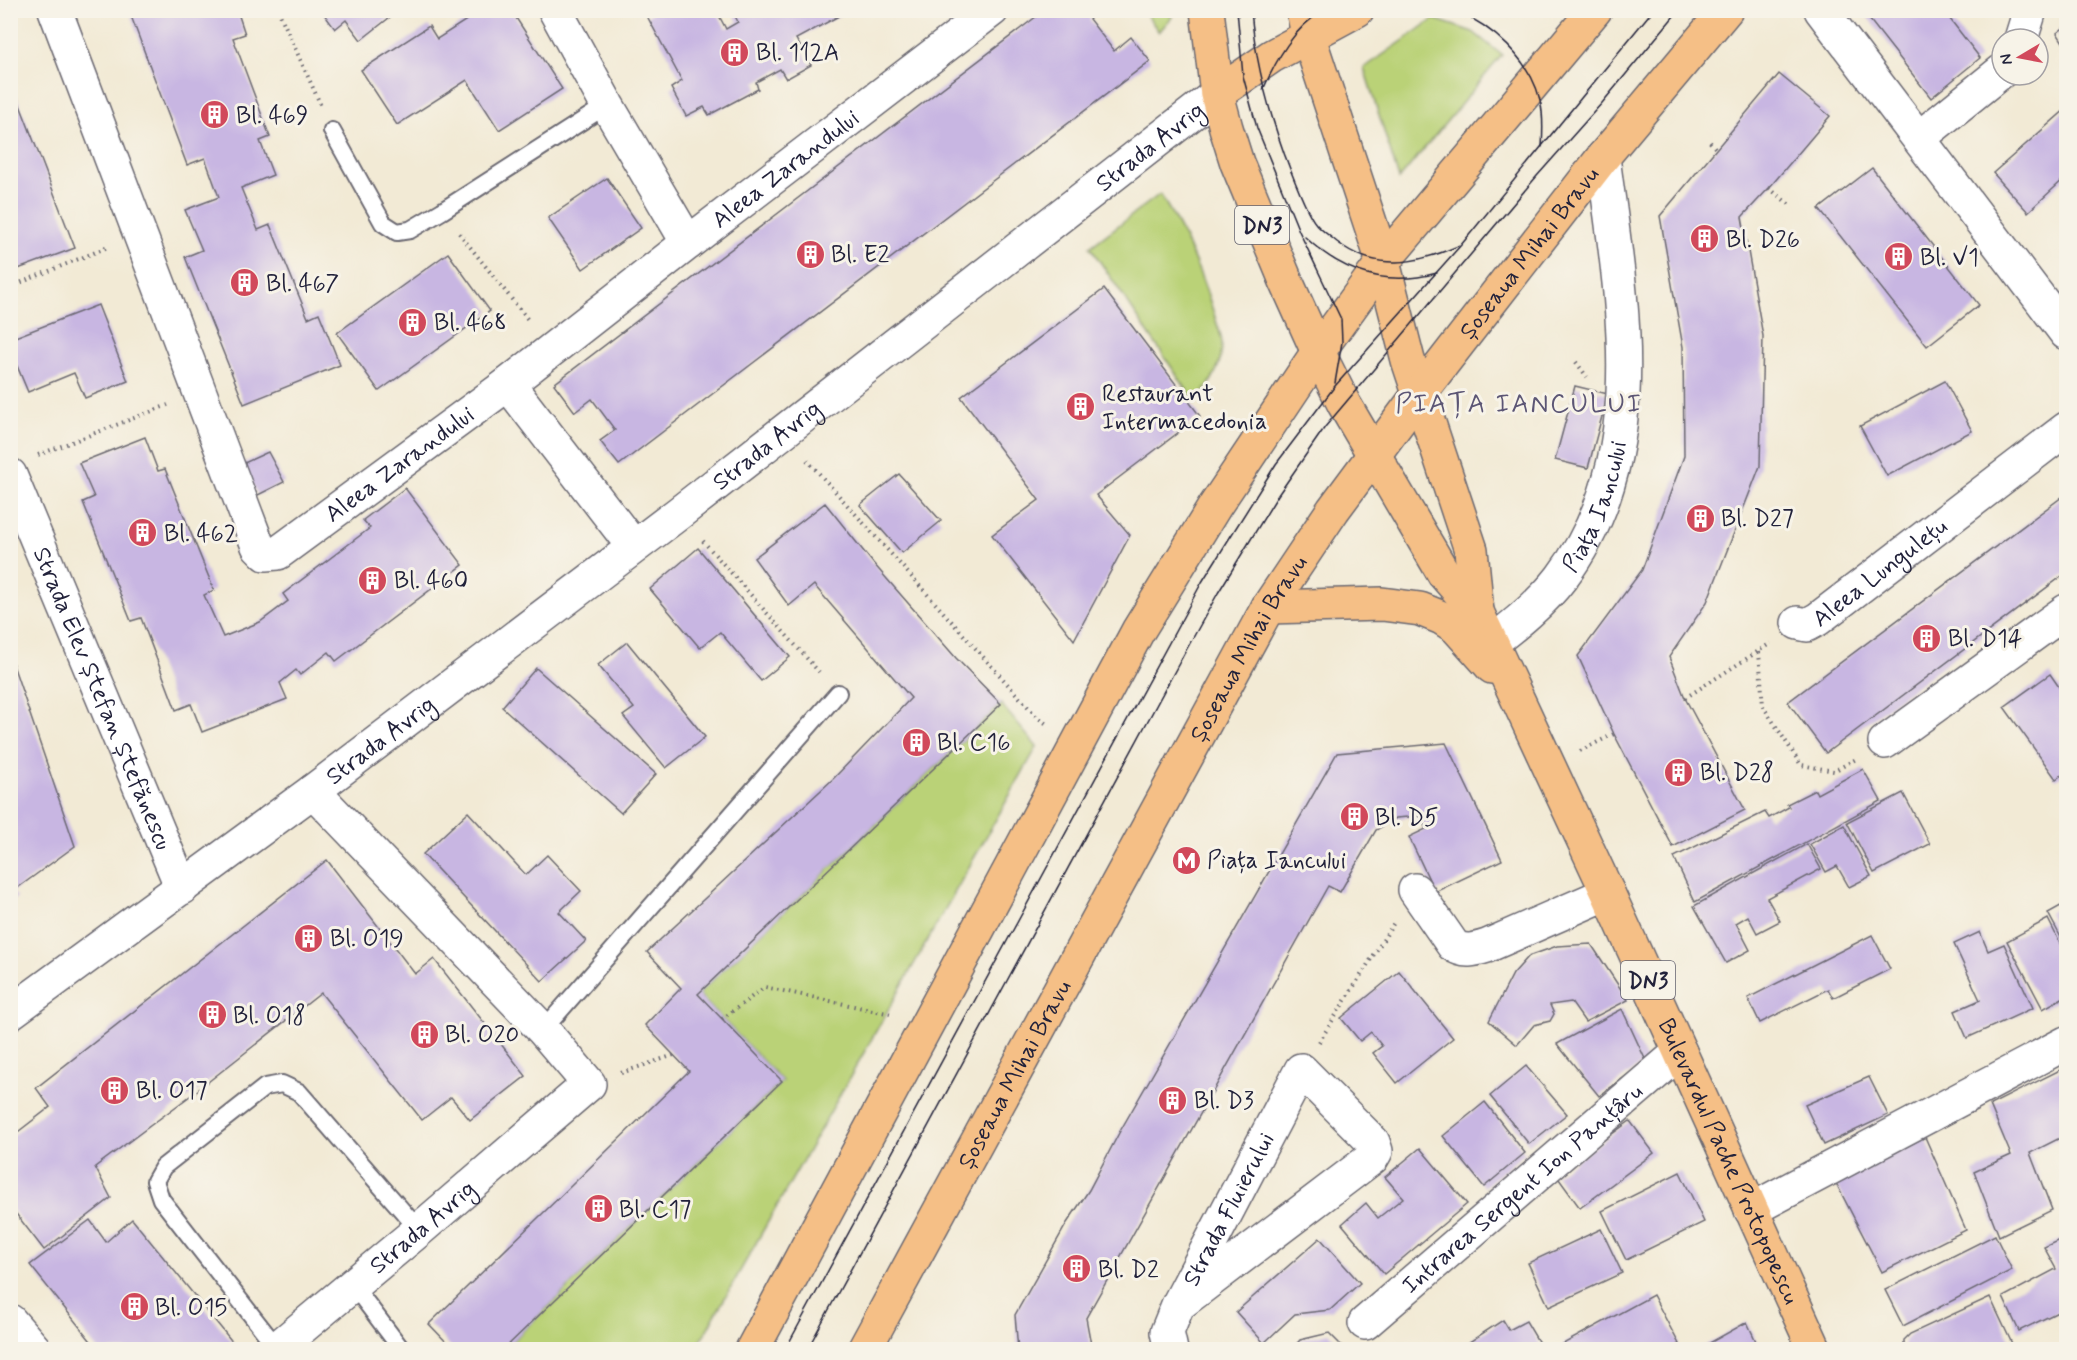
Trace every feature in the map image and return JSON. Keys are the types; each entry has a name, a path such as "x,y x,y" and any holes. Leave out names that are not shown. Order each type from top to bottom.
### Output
{"main road":[{"name":"DN3","path":"1207,10 1216,94 1237,163 1318,352 1339,395 1373,454"},
{"path":"1216,94 1272,56 1305,23 1357,10"},
{"path":"752,1350 1138,631 1178,564 1318,352 1383,262 1595,10"},
{"name":"Șoseaua Mihai Bravu","path":"864,1350 1268,607 1373,454 1419,394 1603,157 1726,10"},
{"name":"DN3","path":"1305,23 1383,262 1396,317 1419,394"},
{"name":"Bulevardul Pache Protopopescu","path":"1419,394 1471,550 1478,612 1815,1350"},
{"name":"Bulevardul Pache Protopopescu","path":"1373,454 1444,574 1478,612"},
{"path":"1268,607 1382,604 1403,606 1431,613 1456,627 1516,694"}],"street":[{"name":"Aleea Zarandului","path":"55,10 258,546 266,554 278,553 508,384 687,243 992,10"},
{"path":"555,10 606,105 687,243"},
{"path":"1821,10 2067,333"},
{"path":"2024,27 2030,10"},
{"path":"1919,138 1990,81"},
{"name":"Strada Avrig","path":"10,1013 313,791 678,513 1216,94"},
{"name":"Piața Iancului","path":"1491,643 1533,609 1560,578 1588,536 1608,488 1620,435 1624,353 1603,157"},
{"path":"508,384 633,546"},
{"name":"Aleea Lungulețu","path":"1798,623 1807,625 1818,619 2067,429"},
{"name":"Strada Elev Ștefan Ștefănescu","path":"22,466 182,888"},
{"path":"1885,742 2067,611"},
{"name":"Strada Avrig","path":"276,1349 589,1084 543,1030 313,791"},
{"path":"1415,890 1453,945 1460,950 1473,950 1487,946 1608,893"},
{"path":"1751,1210 2067,1043"},
{"name":"Intrarea Sergent Ion Panțâru","path":"1365,1323 1680,1052"},
{"path":"1178,1305 1372,1158 1376,1151 1373,1142 1301,1070"},
{"name":"Strada Fluierului","path":"1171,1350 1167,1332 1178,1305 1301,1070"},
{"path":"10,1321 35,1350"}],"lane":[{"path":"332,131 383,223 397,232 410,230 442,211 606,105"},
{"path":"543,1030 838,693"},
{"path":"276,1349 162,1199 155,1181 163,1167 265,1087 282,1084 299,1092 419,1230"},
{"path":"353,1285 402,1350"}],"path":[{"path":"278,10 332,131"},
{"path":"1710,142 1716,149"},
{"path":"1769,188 1790,205"},
{"path":"442,211 552,351"},
{"path":"10,287 139,234"},
{"path":"1576,362 1591,383"},
{"path":"22,466 200,392"},
{"path":"782,432 1037,717 1077,745"},
{"path":"678,513 838,693"},
{"name":"Aleea Lungulețu","path":"1685,698 1759,652 1798,623"},
{"path":"1759,652 1763,706 1801,765 1834,771 1885,742"},
{"path":"1578,752 1614,734"},
{"path":"1301,1070 1415,890"},
{"path":"722,1018 765,987 889,1014 924,1031"},
{"path":"589,1084 674,1055"},
{"path":"554,1350 560,1345 572,1350"}],"green space":[{"path":"1144,11 1169,11 1172,17 1159,32"},
{"path":"1434,19 1473,32 1502,55 1399,179 1364,68"},
{"path":"1160,194 1185,238 1210,301 1222,341 1217,368 1210,383 1195,402 1090,247"},
{"path":"1001,704 1037,747 696,1349 503,1350 782,1081 698,994"}],"building":[{"path":"145,10 237,10 245,34 233,38 270,137 260,141 273,175 241,188 258,230 270,225 308,318 319,313 340,365 244,404 185,257 202,250 185,210 219,197 205,158 187,165 131,16"},
{"path":"321,10 399,10 361,40 346,20 335,29"},
{"path":"482,10 511,10 562,89 499,130 467,80 397,125 361,70 429,26 437,39"},
{"name":"Bl. 112A","path":"657,10 716,10 726,29 738,22 732,10 850,10 796,39 811,65 786,79 780,69 756,82 758,89 709,115 704,107 686,116 671,88 682,81 647,16"},
{"name":"Bl. E2","path":"1045,10 1101,10 1089,19 1114,51 1131,37 1150,61 619,465 600,441 615,430 592,399 575,412 554,384"},
{"path":"1862,10 1943,10 1980,58 1931,98"},
{"path":"2066,26 2066,47 2057,33"},
{"path":"1779,74 1830,116 1742,217 1763,336 1760,466 1707,602 1669,657 1685,698 1745,810 1673,847 1614,734 1578,656 1642,570 1684,456 1683,347 1660,216"},
{"path":"10,79 75,248 10,272"},
{"path":"2066,109 2066,177 2028,212 1993,173"},
{"name":"Bl. V1","path":"1872,168 1979,305 1927,346 1819,209"},
{"path":"607,178 641,228 583,269 548,218"},
{"name":"Bl. 468","path":"448,253 490,311 379,391 337,333"},
{"name":"Restaurant Intermacedonia","path":"1104,289 1200,416 1096,495 1130,535 1074,640 992,535 1039,500 961,397"},
{"path":"98,305 128,381 85,398 74,373 28,392 10,349 10,339"},
{"path":"1945,381 1972,431 1887,476 1860,426"},
{"path":"1575,386 1608,394 1588,468 1555,460"},
{"path":"145,437 158,471 165,469 214,590 204,595 223,637 260,622 288,601 283,594 370,528 363,520 405,488 463,565 336,661 329,652 300,675 296,670 280,683 287,699 202,732 191,704 176,710 141,618 131,621 83,502 94,497 79,463"},
{"path":"268,452 284,482 258,495 242,464"},
{"path":"899,474 941,521 902,553 860,505"},
{"name":"Bl. D14","path":"2066,494 2066,573 1826,753 1788,702"},
{"path":"825,503 873,563 956,658 1001,704 698,994 782,1081 503,1350 454,1350 429,1324 689,1071 645,1025 681,988 647,952 833,779 911,698 814,585 789,606 754,558"},
{"path":"698,548 790,657 761,681 720,632 700,648 650,589"},
{"path":"627,642 705,737 666,768 623,716 634,708 598,665"},
{"path":"10,656 75,846 12,892 17,897 10,903 10,833 14,831 10,826"},
{"path":"536,668 656,774 621,813 502,707"},
{"path":"2050,674 2066,697 2066,772 2056,779 2004,707"},
{"path":"1446,743 1502,860 1435,892 1409,837 1426,829 1420,816 1396,818 1376,830 1340,892 1328,886 1086,1318 1092,1350 1018,1350 1015,1315 1067,1223 1089,1190 1119,1133 1337,753"},
{"path":"1863,769 1881,801 1695,902 1674,857 1765,812 1769,818 1789,807 1787,804 1815,790 1817,794"},
{"path":"1903,793 1930,844 1874,873 1847,822"},
{"path":"468,812 526,875 547,855 581,891 559,912 586,941 542,981 423,854"},
{"path":"1844,825 1871,876 1849,887 1837,866 1826,872 1810,844"},
{"path":"1807,844 1821,869 1767,898 1780,921 1757,933 1748,916 1736,923 1750,950 1726,963 1694,906"},
{"path":"327,860 415,974 434,959 526,1076 470,1120 451,1097 422,1120 321,993 95,1167 111,1198 44,1250 10,1206 10,1138 50,1107 36,1088"},
{"path":"2066,903 2066,947 2048,913"},
{"path":"2048,919 2066,955 2066,996 2043,1009 2007,941"},
{"path":"1980,932 1988,951 2004,944 2033,1008 1967,1038 1955,1011 1980,1000 1954,944"},
{"path":"1872,935 1890,969 1833,998 1828,989 1760,1023 1748,998"},
{"path":"1591,944 1628,1000 1585,1022 1571,1002 1550,1005 1554,1014 1550,1021 1534,1025 1517,1045 1489,1021 1513,974 1529,956 1557,946"},
{"path":"1399,971 1453,1038 1397,1083 1373,1053 1382,1046 1371,1032 1360,1041 1341,1018"},
{"path":"1622,1009 1646,1061 1599,1096 1557,1044"},
{"path":"1526,1066 1567,1114 1529,1144 1490,1096"},
{"path":"2066,1067 2066,1135 2030,1153 2052,1210 1999,1236 1974,1172 2011,1155 1990,1105"},
{"path":"1869,1077 1888,1115 1824,1145 1805,1105"},
{"path":"1485,1102 1525,1153 1484,1187 1443,1136"},
{"path":"1630,1121 1654,1153 1580,1208 1556,1175"},
{"path":"1925,1137 1966,1230 1882,1272 1836,1183"},
{"path":"1420,1148 1467,1204 1384,1274 1342,1224 1366,1203 1378,1218 1403,1198 1385,1177"},
{"path":"1680,1172 1704,1222 1626,1260 1602,1211"},
{"name":"Bl. O15","path":"132,1219 239,1350 98,1350 30,1265 90,1220 106,1242"},
{"path":"1601,1229 1622,1273 1549,1307 1528,1263"},
{"path":"1995,1235 2012,1270 1903,1326 1885,1290"},
{"path":"2066,1237 2066,1308 2019,1331 2003,1297 2056,1269 2044,1247"},
{"path":"1320,1238 1360,1283 1330,1310 1295,1314 1264,1343 1236,1312"},
{"path":"1653,1295 1679,1344 1669,1350 1566,1350 1563,1344"},
{"path":"1990,1297 2015,1350 1904,1350 1904,1340 1910,1334"},
{"path":"1503,1320 1509,1330 1526,1321 1542,1348 1539,1350 1457,1350"},
{"path":"1747,1322 1760,1350 1697,1350"},
{"path":"1329,1333 1346,1350 1291,1350 1300,1340"}],"tram line":[{"path":"1237,10 1243,76 1257,128 1299,231 1341,319 1342,342 1335,383"},
{"path":"1251,10 1259,65 1272,118 1298,190 1316,224 1352,252 1381,261 1412,261 1458,246"},
{"path":"1263,90 1287,45 1304,25 1324,10"},
{"path":"1455,10 1496,35 1528,71 1541,106 1542,147"},
{"path":"785,1350 1202,582 1276,464 1335,386 1461,245 1653,10"},
{"path":"807,1350 1184,654 1278,495 1325,427 1679,10"},
{"path":"1305,237 1334,260 1366,274 1400,278 1437,273"}],"place":[{"name":"Bl. 112A","path":"735,52"},
{"name":"Bl. 469","path":"215,115"},
{"name":"Bl. D26","path":"1705,239"},
{"name":"Bl. E2","path":"810,254"},
{"name":"Bl. V1","path":"1899,257"},
{"name":"Bl. 467","path":"245,283"},
{"name":"Bl. 468","path":"413,322"},
{"name":"Restaurant Intermacedonia","path":"1081,407"},
{"name":"Bl. D27","path":"1700,518"},
{"name":"Bl. 462","path":"143,533"},
{"name":"Bl. 460","path":"373,580"},
{"name":"Bl. D14","path":"1927,638"},
{"name":"Bl. C16","path":"916,742"},
{"name":"Bl. D28","path":"1679,772"},
{"name":"Bl. D5","path":"1354,817"},
{"name":"Piața Iancului","path":"1186,860"},
{"name":"Bl. O19","path":"309,938"},
{"name":"Bl. O18","path":"212,1015"},
{"name":"Bl. O20","path":"424,1034"},
{"name":"Bl. O17","path":"115,1090"},
{"name":"Bl. D3","path":"1173,1100"},
{"name":"Bl. C17","path":"598,1209"},
{"name":"Bl. D2","path":"1077,1269"},
{"name":"Bl. O15","path":"134,1307"}],"district":[{"name":"PIAȚA IANCULUI","path":"1519,403"}]}
